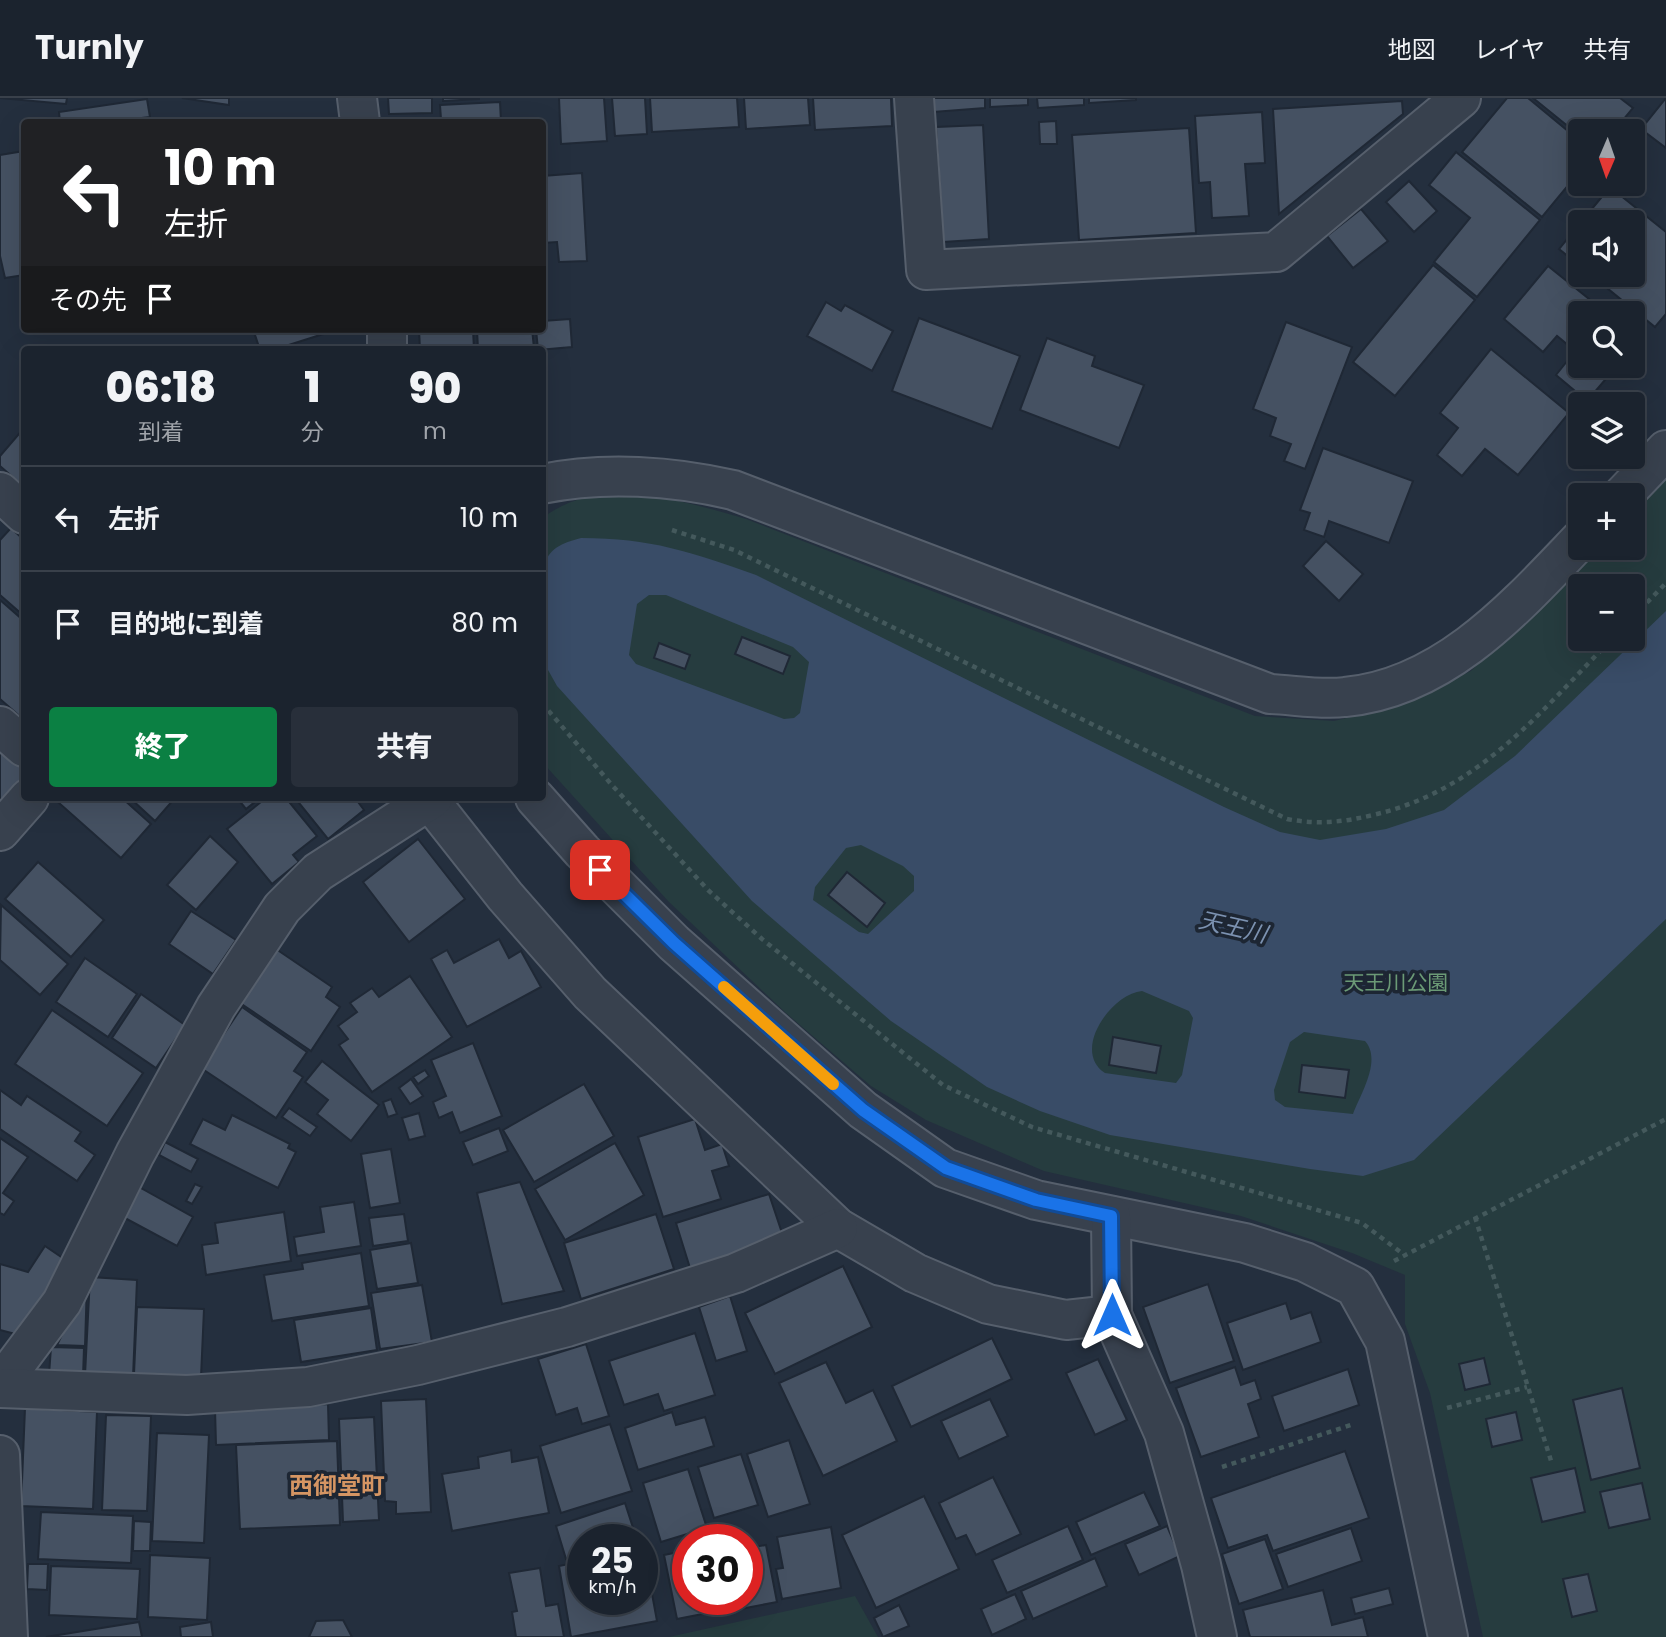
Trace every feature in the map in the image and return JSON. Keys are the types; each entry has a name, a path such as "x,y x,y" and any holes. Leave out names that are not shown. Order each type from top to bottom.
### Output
{"street":[{"path":"357,98 360,119"},
{"path":"914,98 926,270 1276,252 1461,98"},
{"path":"1634,483 1666,450"},
{"path":"546,483 567,479 682,478 733,490 1270,694 1344,698 1396,687 1452,659 1528,595 1568,553"},
{"path":"0,492 21,511"},
{"path":"0,726 21,744"},
{"path":"0,831 26,801"},
{"path":"0,1386 62,1302 135,1154 216,1007 282,908 318,872 429,801"},
{"path":"433,801 505,897 590,993 838,1228 915,1273 988,1304 1066,1320 1112,1315"},
{"path":"538,801 582,851 674,943 863,1110 946,1168 1036,1200 1245,1243 1305,1262 1356,1287 1385,1341 1403,1414 1448,1637"},
{"path":"1111,1216 1112,1315 1164,1433 1217,1637"},
{"path":"0,1386 187,1395 308,1387 418,1365 566,1327 736,1273 838,1228"},
{"path":"0,1455 8,1637"}],"path":[{"path":"668,528 734,550 1287,819 1317,825 1348,821 1412,805 1458,783 1508,745 1600,651"},
{"path":"1645,605 1666,583"},
{"path":"546,709 708,890 762,939 943,1085 1032,1126 1362,1223 1403,1255"},
{"path":"1356,1287 1403,1255 1666,1119"},
{"path":"1475,1217 1552,1464"},
{"path":"1177,1482 1403,1414 1527,1387"}],"green space":[{"name":"天王川公園","path":"1666,476 1666,1637 1483,1637 1430,1393 1405,1324 1405,1275 1352,1253 1241,1216 1044,1171 926,1120 871,1086 786,1013 669,902 546,766 546,516 565,504 589,497 642,495 696,505 746,519 1255,716 1334,721 1396,706 1471,671 1582,560 1645,560 1645,497"},
{"path":"855,1596 878,1637 669,1637"}],"water":[{"name":"天王川","path":"581,538 629,541 691,553 756,575 1224,807 1280,832 1320,840 1386,829 1444,810 1515,756 1624,651 1645,651 1645,631 1666,611 1666,919 1414,1160 1363,1176 1110,1135 1040,1111 987,1087 891,1021 752,901 557,686 546,666 546,560 552,551 562,544","holes":["649,595 666,595 793,647 809,662 800,713 794,718 784,719 636,664 629,655 637,604","861,845 903,866 914,876 914,891 868,934 859,932 813,900 815,887 846,848","1142,991 1189,1011 1193,1018 1182,1075 1176,1083 1105,1073 1096,1063 1092,1051 1099,1025 1108,1012 1130,994","1304,1032 1365,1041 1370,1049 1371,1067 1353,1114 1285,1107 1275,1100 1274,1090 1290,1042"]}],"building":[{"path":"0,98 67,98 66,104"},
{"path":"182,98 229,98 229,105"},
{"path":"388,98 432,98 432,113 389,114"},
{"path":"443,98 479,98 479,99 443,101"},
{"path":"559,98 604,98 607,141 561,144"},
{"path":"612,98 645,98 647,134 615,136"},
{"path":"650,98 737,98 739,127 652,132"},
{"path":"744,98 808,98 810,125 746,129"},
{"path":"813,98 891,98 892,126 815,130"},
{"path":"932,98 985,98 985,108 933,112"},
{"path":"990,98 1028,98 1028,105 990,107"},
{"path":"1037,98 1084,98 1084,105 1038,108"},
{"path":"1089,98 1136,98 1136,100 1089,103"},
{"path":"1507,98 1528,98 1568,131 1568,186 1542,217 1462,152"},
{"path":"1533,98 1620,98 1633,108 1624,119 1568,119 1568,126"},
{"path":"1666,98 1666,148 1645,132 1645,124"},
{"path":"147,99 150,117 60,119 59,112"},
{"path":"1402,101 1403,114 1279,214 1273,109"},
{"path":"500,102 501,119 441,119 440,105"},
{"path":"1262,112 1265,163 1245,164 1249,216 1212,218 1210,182 1199,183 1195,116"},
{"path":"1056,121 1057,144 1040,144 1039,122"},
{"path":"983,125 989,239 943,242 936,127"},
{"path":"1189,128 1196,233 1079,240 1072,135"},
{"path":"21,152 21,275 5,278 0,256 0,155"},
{"path":"1456,152 1540,220 1477,297 1434,262 1470,218 1429,185"},
{"path":"582,173 587,261 559,262 557,242 546,243 546,176"},
{"path":"1409,181 1437,211 1414,232 1386,202"},
{"path":"1603,196 1621,196 1639,210 1591,210"},
{"path":"1361,209 1388,241 1353,268 1327,236"},
{"path":"1645,215 1666,232 1666,314 1655,327 1645,319 1645,301 1623,301 1606,287 1645,287"},
{"path":"1568,238 1568,256 1559,249"},
{"path":"1433,265 1475,300 1395,396 1353,362"},
{"path":"1548,266 1568,282 1568,287 1574,287 1592,301 1568,301 1568,345 1557,336 1543,352 1504,319"},
{"path":"826,302 841,311 845,305 893,331 872,371 807,336"},
{"path":"919,318 1020,356 992,429 892,391"},
{"path":"570,319 572,347 546,349 546,346 538,346 536,333 546,333 546,321"},
{"path":"1286,322 1352,347 1305,469 1284,461 1291,444 1270,436 1276,418 1253,409"},
{"path":"254,333 326,333 286,346 259,346"},
{"path":"419,333 473,333 474,346 420,346"},
{"path":"477,333 532,333 534,346 478,346"},
{"path":"1047,338 1095,356 1092,366 1144,385 1119,448 1020,410"},
{"path":"1491,349 1568,414 1518,475 1485,449 1462,476 1437,455 1458,428 1440,413"},
{"path":"1568,360 1568,378 1607,378 1595,392 1576,392 1556,375"},
{"path":"21,432 21,484 0,466 0,456"},
{"path":"1323,448 1413,481 1389,543 1329,521 1324,537 1304,530 1310,513 1300,510"},
{"path":"11,528 21,537 21,613 0,595 0,540"},
{"path":"1326,541 1363,574 1339,601 1303,566"},
{"path":"0,600 21,618 21,717 0,699"},
{"path":"742,637 790,656 783,674 735,654"},
{"path":"659,643 690,655 685,669 654,658"},
{"path":"0,744 21,763 21,784 0,809"},
{"path":"125,801 151,824 121,858 59,803"},
{"path":"133,801 172,801 155,821"},
{"path":"239,801 256,801 246,809"},
{"path":"262,801 288,801 317,836 293,855 299,862 272,884 227,829"},
{"path":"297,801 357,801 364,810 328,839"},
{"path":"210,836 238,862 196,910 167,885"},
{"path":"418,839 465,899 409,942 363,882"},
{"path":"38,862 104,920 71,957 5,899"},
{"path":"847,872 885,903 867,927 828,895"},
{"path":"1,905 68,964 40,995 0,960"},
{"path":"191,911 236,940 213,974 169,944"},
{"path":"499,939 509,958 521,951 541,987 467,1027 431,959 447,950 454,963"},
{"path":"276,949 332,987 326,997 340,1007 311,1051 240,1003"},
{"path":"85,958 137,994 108,1037 56,1002"},
{"path":"410,976 452,1037 372,1092 339,1045 348,1039 338,1026 357,1012 350,1003 372,988 379,997"},
{"path":"141,994 185,1025 156,1068 112,1038"},
{"path":"242,1007 307,1052 294,1071 303,1077 276,1118 201,1068"},
{"path":"52,1010 143,1073 107,1126 15,1064"},
{"path":"1113,1037 1161,1046 1156,1073 1109,1065"},
{"path":"473,1043 502,1116 460,1133 452,1112 439,1118 433,1102 446,1096 431,1060"},
{"path":"322,1061 379,1105 351,1141 317,1114 328,1100 305,1082"},
{"path":"1302,1065 1349,1070 1345,1098 1299,1092"},
{"path":"425,1070 429,1076 418,1084 413,1077"},
{"path":"411,1079 423,1096 410,1104 399,1088"},
{"path":"584,1084 614,1136 534,1182 503,1130"},
{"path":"0,1090 21,1105 27,1096 81,1132 75,1141 95,1155 77,1181 0,1129"},
{"path":"391,1099 397,1114 388,1117 383,1102"},
{"path":"289,1108 317,1127 310,1136 282,1117"},
{"path":"419,1113 425,1136 409,1140 402,1118"},
{"path":"232,1115 290,1144 288,1148 296,1152 278,1188 190,1144 203,1119 225,1130"},
{"path":"695,1119 705,1150 722,1144 729,1166 712,1171 721,1199 663,1217 638,1137"},
{"path":"499,1128 508,1151 473,1165 463,1142"},
{"path":"0,1138 28,1157 3,1193 14,1201 4,1215 0,1213"},
{"path":"165,1142 198,1159 191,1172 159,1155"},
{"path":"615,1143 644,1195 565,1240 535,1189"},
{"path":"391,1149 400,1203 370,1208 361,1154"},
{"path":"520,1182 564,1291 502,1304 477,1193"},
{"path":"195,1184 202,1187 192,1204 186,1201"},
{"path":"139,1187 193,1217 177,1246 123,1217"},
{"path":"769,1194 784,1239 690,1268 676,1223"},
{"path":"354,1202 361,1246 297,1256 294,1237 324,1232 320,1207"},
{"path":"284,1212 291,1261 206,1275 202,1245 218,1243 215,1223"},
{"path":"404,1214 408,1241 373,1246 369,1218"},
{"path":"656,1214 674,1269 581,1299 564,1243"},
{"path":"411,1243 418,1283 377,1289 370,1250"},
{"path":"45,1246 67,1261 23,1336 0,1330 0,1264 28,1272"},
{"path":"361,1253 369,1306 272,1321 264,1275 303,1269 302,1263"},
{"path":"843,1266 872,1327 775,1374 745,1313"},
{"path":"90,1277 137,1280 133,1377 85,1375"},
{"path":"87,1283 85,1346 57,1345"},
{"path":"1208,1284 1234,1361 1170,1383 1143,1307"},
{"path":"422,1285 432,1342 380,1349 371,1293"},
{"path":"730,1296 747,1351 716,1361 699,1307"},
{"path":"1286,1303 1291,1319 1311,1312 1321,1342 1243,1370 1227,1323"},
{"path":"137,1307 204,1309 201,1377 134,1374"},
{"path":"371,1308 377,1350 301,1362 294,1320"},
{"path":"695,1333 715,1395 664,1411 658,1394 624,1405 609,1361"},
{"path":"992,1338 1012,1379 911,1427 892,1386"},
{"path":"586,1344 609,1416 582,1424 577,1408 556,1415 538,1359"},
{"path":"51,1347 84,1348 83,1377 49,1375"},
{"path":"1484,1358 1490,1384 1465,1390 1459,1364"},
{"path":"1098,1359 1127,1420 1095,1435 1066,1373"},
{"path":"826,1362 846,1403 873,1390 897,1441 823,1476 779,1383"},
{"path":"1235,1367 1241,1385 1255,1380 1261,1399 1248,1404 1259,1437 1201,1457 1176,1388"},
{"path":"1348,1369 1359,1405 1284,1431 1272,1396"},
{"path":"1622,1388 1640,1468 1591,1480 1573,1400"},
{"path":"426,1399 431,1512 396,1514 396,1502 385,1501 381,1401"},
{"path":"990,1399 1008,1436 959,1459 941,1421"},
{"path":"328,1404 329,1440 216,1445 215,1409"},
{"path":"25,1408 97,1412 93,1509 21,1506"},
{"path":"672,1412 676,1425 705,1417 714,1446 638,1470 625,1428"},
{"path":"1516,1412 1522,1440 1492,1447 1486,1419"},
{"path":"106,1415 151,1416 147,1511 102,1510"},
{"path":"374,1417 379,1520 343,1522 339,1419"},
{"path":"610,1424 632,1491 561,1513 540,1446"},
{"path":"157,1433 209,1435 204,1543 152,1541"},
{"path":"789,1440 810,1504 768,1517 747,1454"},
{"path":"337,1441 340,1525 240,1529 236,1445"},
{"path":"511,1450 512,1462 538,1457 549,1513 452,1531 442,1474 479,1468 478,1457"},
{"path":"1345,1451 1369,1518 1273,1551 1267,1535 1228,1548 1211,1498"},
{"path":"741,1454 758,1505 714,1518 698,1467"},
{"path":"1575,1468 1585,1512 1542,1522 1531,1478"},
{"path":"688,1469 706,1524 672,1524 672,1539 661,1542 658,1524 656,1524 643,1483"},
{"path":"993,1477 1021,1534 976,1555 966,1535 956,1539 939,1503"},
{"path":"1642,1483 1650,1519 1609,1528 1600,1492"},
{"path":"1144,1492 1160,1526 1091,1555 1076,1522"},
{"path":"924,1496 959,1569 876,1608 842,1535"},
{"path":"625,1503 632,1524 567,1524 566,1559 556,1526"},
{"path":"41,1512 133,1516 131,1563 38,1559"},
{"path":"134,1521 151,1522 150,1551 133,1551"},
{"path":"1068,1526 1083,1560 1007,1593 992,1560"},
{"path":"1167,1526 1180,1556 1139,1575 1125,1544"},
{"path":"831,1527 841,1588 782,1599 776,1569 783,1568 777,1537"},
{"path":"1351,1528 1362,1561 1288,1587 1276,1554"},
{"path":"1265,1539 1283,1589 1239,1604 1222,1554"},
{"path":"763,1545 766,1545 777,1602 763,1605"},
{"path":"672,1553 672,1594 664,1555"},
{"path":"150,1555 210,1558 207,1620 148,1617"},
{"path":"1095,1558 1107,1586 1033,1619 1021,1591"},
{"path":"28,1564 48,1564 47,1590 27,1589"},
{"path":"567,1564 567,1613 559,1566"},
{"path":"51,1566 140,1569 137,1619 49,1615"},
{"path":"540,1568 546,1606 558,1604 564,1637 516,1637 512,1612 517,1611 509,1573"},
{"path":"1588,1574 1597,1611 1572,1617 1563,1579"},
{"path":"1389,1588 1393,1604 1355,1614 1351,1598"},
{"path":"1323,1590 1332,1625 1363,1617 1368,1637 1250,1637 1243,1610"},
{"path":"1015,1594 1026,1619 992,1635 981,1609"},
{"path":"899,1605 909,1626 883,1637 874,1618"},
{"path":"567,1615 656,1615 657,1621 571,1637"},
{"path":"676,1615 698,1615 677,1619"},
{"path":"343,1620 352,1637 309,1637 316,1621"},
{"path":"139,1622 142,1637 46,1637"},
{"path":"211,1622 213,1637 181,1637 180,1627"}],"slow traffic":[{"path":"724,987 833,1084"}],"district":[{"name":"西御堂町","path":"337,1486"}],"route":[{"path":"600,870 674,943 863,1110 946,1168 1036,1200 1111,1216 1112,1315"}]}
